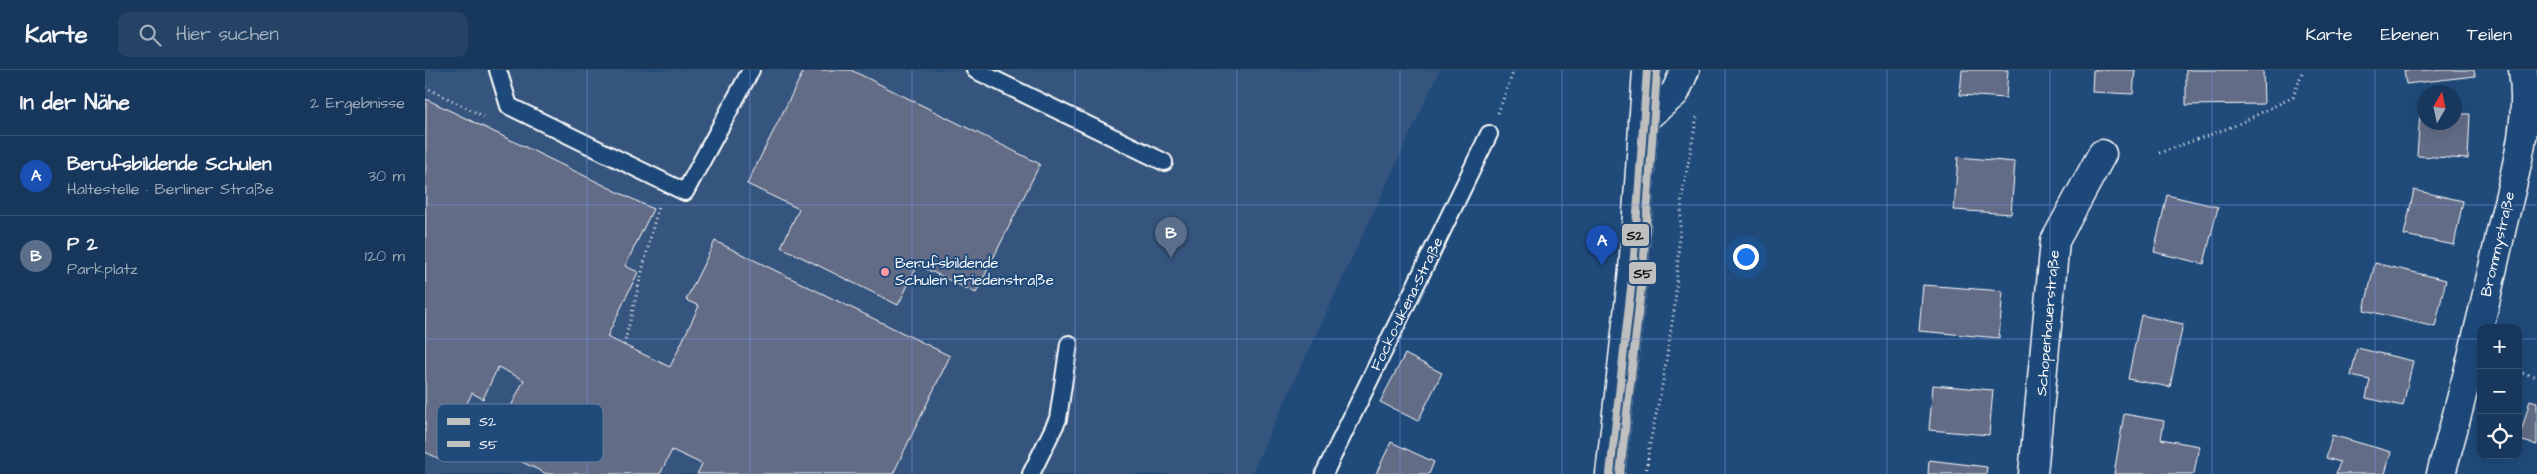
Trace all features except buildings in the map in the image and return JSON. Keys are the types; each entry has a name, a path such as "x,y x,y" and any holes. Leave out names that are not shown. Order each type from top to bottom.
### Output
{"street":[{"path":"1610,474 1633,270 1647,70"},
{"path":"1643,120 1675,94 1685,70"},
{"name":"Brommystraße","path":"2441,474 2473,358 2523,134 2525,84 2523,70"},
{"name":"Schopenhauerstraße","path":"2033,474 2055,241 2102,154"}],"lane":[{"path":"498,70 509,106 685,192 751,70"},
{"path":"975,70 1164,162"},
{"name":"Focko-Ukena-Straße","path":"1325,474 1489,134"},
{"path":"1031,474 1058,419 1069,344"}],"path":[{"path":"1489,134 1514,70"},
{"path":"2159,153 2234,126 2293,97 2303,70"},
{"path":"1646,474 1675,304 1682,197 1699,111"},
{"path":"2522,373 2537,378"}],"shaded area":[{"name":"Berufsbildende Schulen Friedenstraße","path":"425,70 1440,70 1251,474 425,474"}],"transit line":[{"name":"S2","path":"1610,474 1633,270 1647,70"},
{"name":"S5","path":"1620,474 1643,271 1657,71"}],"place":[{"name":"P 2","path":"1171,258"},
{"name":"Berufsbildende Schulen","path":"1602,266"},
{"name":"Berufsbildende Schulen Friedenstraße","path":"885,272"}]}
